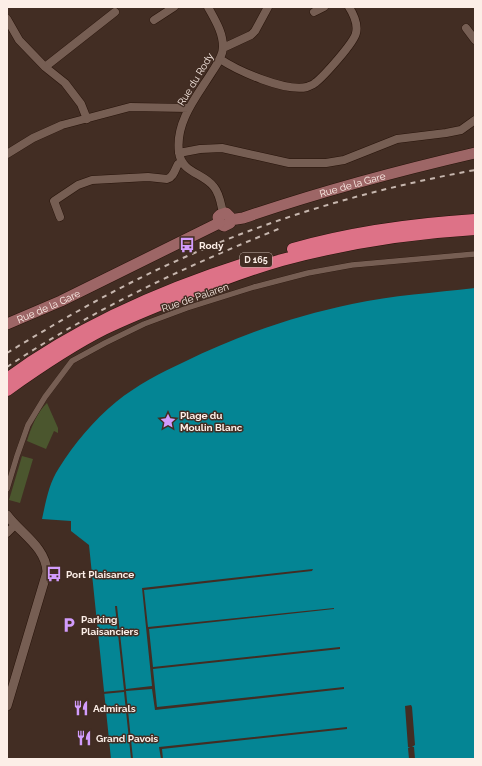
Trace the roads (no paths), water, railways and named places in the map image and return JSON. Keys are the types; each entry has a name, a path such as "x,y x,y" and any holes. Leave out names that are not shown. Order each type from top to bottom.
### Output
{"highway":[{"name":"D 165","path":"7,390 93,324 220,271 268,256 340,237 387,228 475,220"},
{"name":"D 165","path":"7,379 58,350 137,314 235,275 280,260 329,248 401,235 475,229"}],"main road":[{"name":"Rue de la Gare","path":"7,324 61,301 224,219 475,153"}],"street":[{"path":"154,20 174,7"},
{"name":"Rue du Rody","path":"208,7 223,39 223,48 220,59 189,108 183,121 178,143 179,153 187,169 208,181 216,189 224,219"},
{"path":"223,48 251,35 255,31 268,7"},
{"path":"314,12 324,7"},
{"path":"220,59 229,66 264,81 296,88 315,84 352,42 356,33 356,23 349,7"},
{"path":"45,67 115,12"},
{"path":"7,19 19,40 45,67 65,83 81,104 87,119"},
{"path":"466,28 475,40"},
{"path":"7,154 39,135 62,125 130,107 189,108"},
{"path":"179,153 200,149 222,148 289,163 326,163 344,160 397,139 446,134 461,130 475,120"},
{"path":"60,217 54,201 86,181 148,177 170,178 178,164 183,163"},
{"name":"Rue de Palaren","path":"7,490 28,425 45,397 72,361 105,343 144,324 187,308 308,272 352,264 475,254"},
{"path":"7,515 32,542 44,557 47,564 47,572 9,693 7,706"},
{"path":"7,532 15,525"}],"water":[{"path":"475,288 475,759 111,759 89,545 71,531 71,521 42,519 48,492 53,480 65,459 78,441 92,424 108,409 140,385 175,366 245,335 309,314 352,304 398,296"}],"railway":[{"path":"7,353 110,294 210,246 284,219 360,196 398,186 475,170"},
{"path":"7,367 39,346 140,290 281,228"}],"place":[{"name":"Rody","path":"187,245"},
{"name":"Plage du Moulin Blanc","path":"168,421"},
{"name":"Port Plaisance","path":"54,574"},
{"name":"Parking Plaisanciers","path":"69,625"},
{"name":"Admirals","path":"81,708"},
{"name":"Grand Pavois","path":"84,738"}]}
